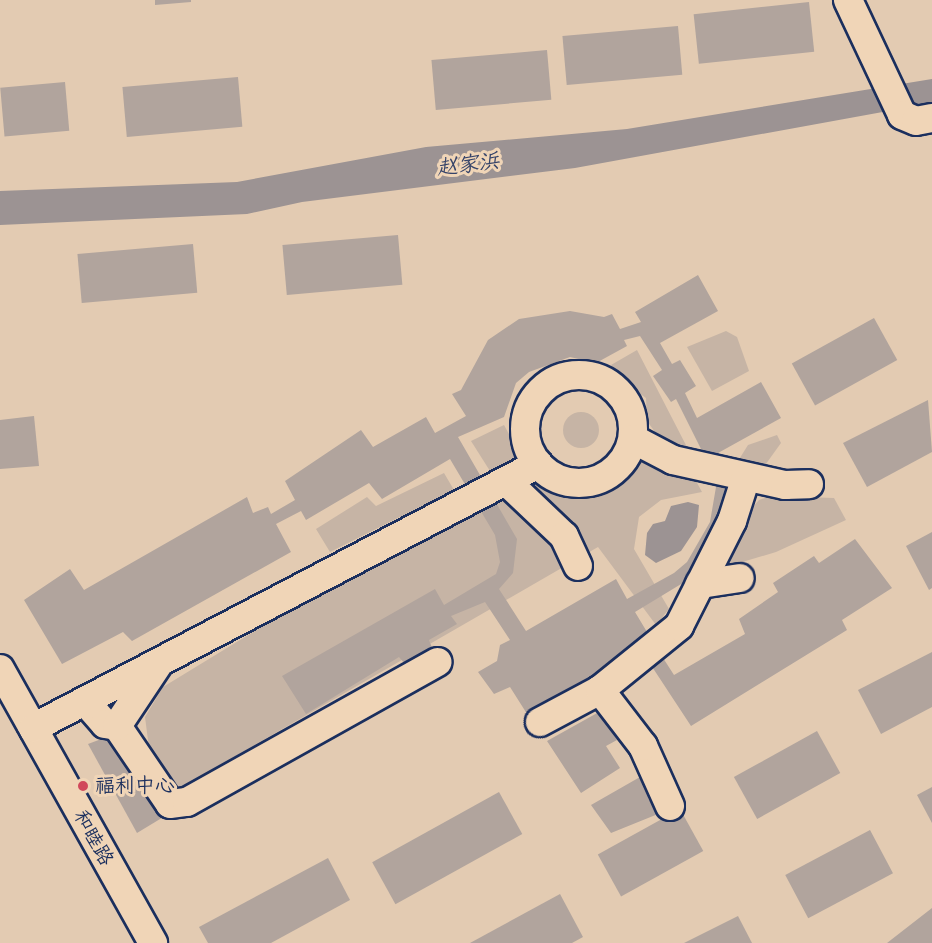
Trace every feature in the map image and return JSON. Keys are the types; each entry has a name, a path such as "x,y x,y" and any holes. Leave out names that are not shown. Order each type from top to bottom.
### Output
{"street":[{"path":"848,0 902,115 916,121 932,118"},
{"path":"585,375 617,391 630,413 633,439 627,455 602,478 568,482 538,464 529,449 528,412 549,384 566,376 585,375"},
{"path":"633,439 673,460 746,477 809,484"},
{"path":"33,728 538,464"},
{"path":"540,722 600,690 679,626 732,521 746,477"},
{"path":"506,481 551,520 578,566"},
{"path":"700,584 740,578"},
{"path":"117,726 161,660"},
{"path":"85,701 105,724 117,726 170,804 187,802 438,662"},
{"name":"和睦路","path":"0,669 153,943"},
{"path":"600,690 643,746 670,806"}],"shaded area":[{"path":"726,331 737,337 749,371 712,391 687,347"},
{"path":"637,350 689,451 673,449 660,439 647,421 646,398 620,379 611,365"},
{"path":"581,412 593,418 599,430 593,442 581,448 569,442 563,430 569,418"},
{"path":"504,425 522,458 490,471 471,441"},
{"path":"777,435 781,443 763,468 738,461 748,445"},
{"path":"642,461 696,481 702,492 661,500 639,517 634,549 669,609 656,625 598,547 180,788 149,748 145,717 163,687 299,604 529,483 571,495 599,493"},
{"path":"444,473 454,490 330,552 316,529 367,497 376,506"},
{"path":"771,496 834,498 846,520 776,552 729,566 746,515 759,500"}],"water":[{"name":"赵家浜","path":"932,79 932,103 575,168 302,202 247,214 0,225 0,191 237,182 426,147 627,129"},
{"path":"688,502 699,505 697,527 681,551 656,563 645,555 647,533 653,524 665,521 671,506"}],"building":[{"path":"155,0 191,0 191,2 155,5"},
{"path":"809,2 814,52 699,64 694,14"},
{"path":"678,26 682,75 567,85 562,36"},
{"path":"547,50 551,100 436,110 431,60"},
{"path":"238,77 242,127 127,137 122,87"},
{"path":"65,82 69,131 5,136 0,88"},
{"path":"398,235 402,285 287,295 282,245"},
{"path":"193,244 197,293 82,303 77,254"},
{"path":"698,275 718,311 660,343 672,364 680,360 696,386 685,393 697,418 761,382 781,418 718,453 728,500 691,578 635,612 674,675 745,634 739,619 778,592 773,583 814,556 819,563 855,539 892,588 842,620 847,630 691,726 643,653 529,717 510,687 494,694 478,672 497,661 500,645 510,640 485,602 451,616 457,624 429,640 432,648 405,664 399,657 306,714 282,676 435,589 444,605 496,574 500,562 495,535 450,459 382,499 369,483 306,520 301,511 276,524 291,552 132,641 123,632 62,664 24,600 70,569 84,590 247,497 253,513 268,507 271,514 295,500 285,481 361,430 373,447 426,417 435,433 466,416 452,394 461,390 488,340 519,319 570,311 604,317 612,314 620,329 641,322 635,312","holes":["640,336 662,370 653,376 671,402 676,399 709,465 716,487 710,522 687,562 674,573 627,599 616,579 526,631 499,589 513,573 517,539 458,437 504,417 516,383 529,372 570,357 596,363 627,346 624,340"]},
{"path":"874,318 897,360 815,406 792,364"},
{"path":"928,400 932,452 867,487 843,443"},
{"path":"34,416 39,466 0,469 0,420"},
{"path":"932,532 932,588 929,590 906,546"},
{"path":"932,652 932,707 881,734 858,690"},
{"path":"599,712 617,740 606,746 620,768 581,793 547,741"},
{"path":"817,731 840,773 757,819 734,777"},
{"path":"104,738 123,750 165,816 137,833 88,744"},
{"path":"647,773 657,793 648,798 658,814 611,833 591,805"},
{"path":"932,787 932,823 917,795"},
{"path":"499,792 522,834 395,904 372,862"},
{"path":"680,809 703,851 621,897 598,855"},
{"path":"870,830 893,873 808,918 785,875"},
{"path":"328,858 350,900 271,943 208,943 199,927"},
{"path":"560,894 583,937 572,943 470,943"},
{"path":"932,908 932,943 887,943"},
{"path":"738,916 752,943 684,943"}],"place":[{"name":"福利中心","path":"83,786"}]}
